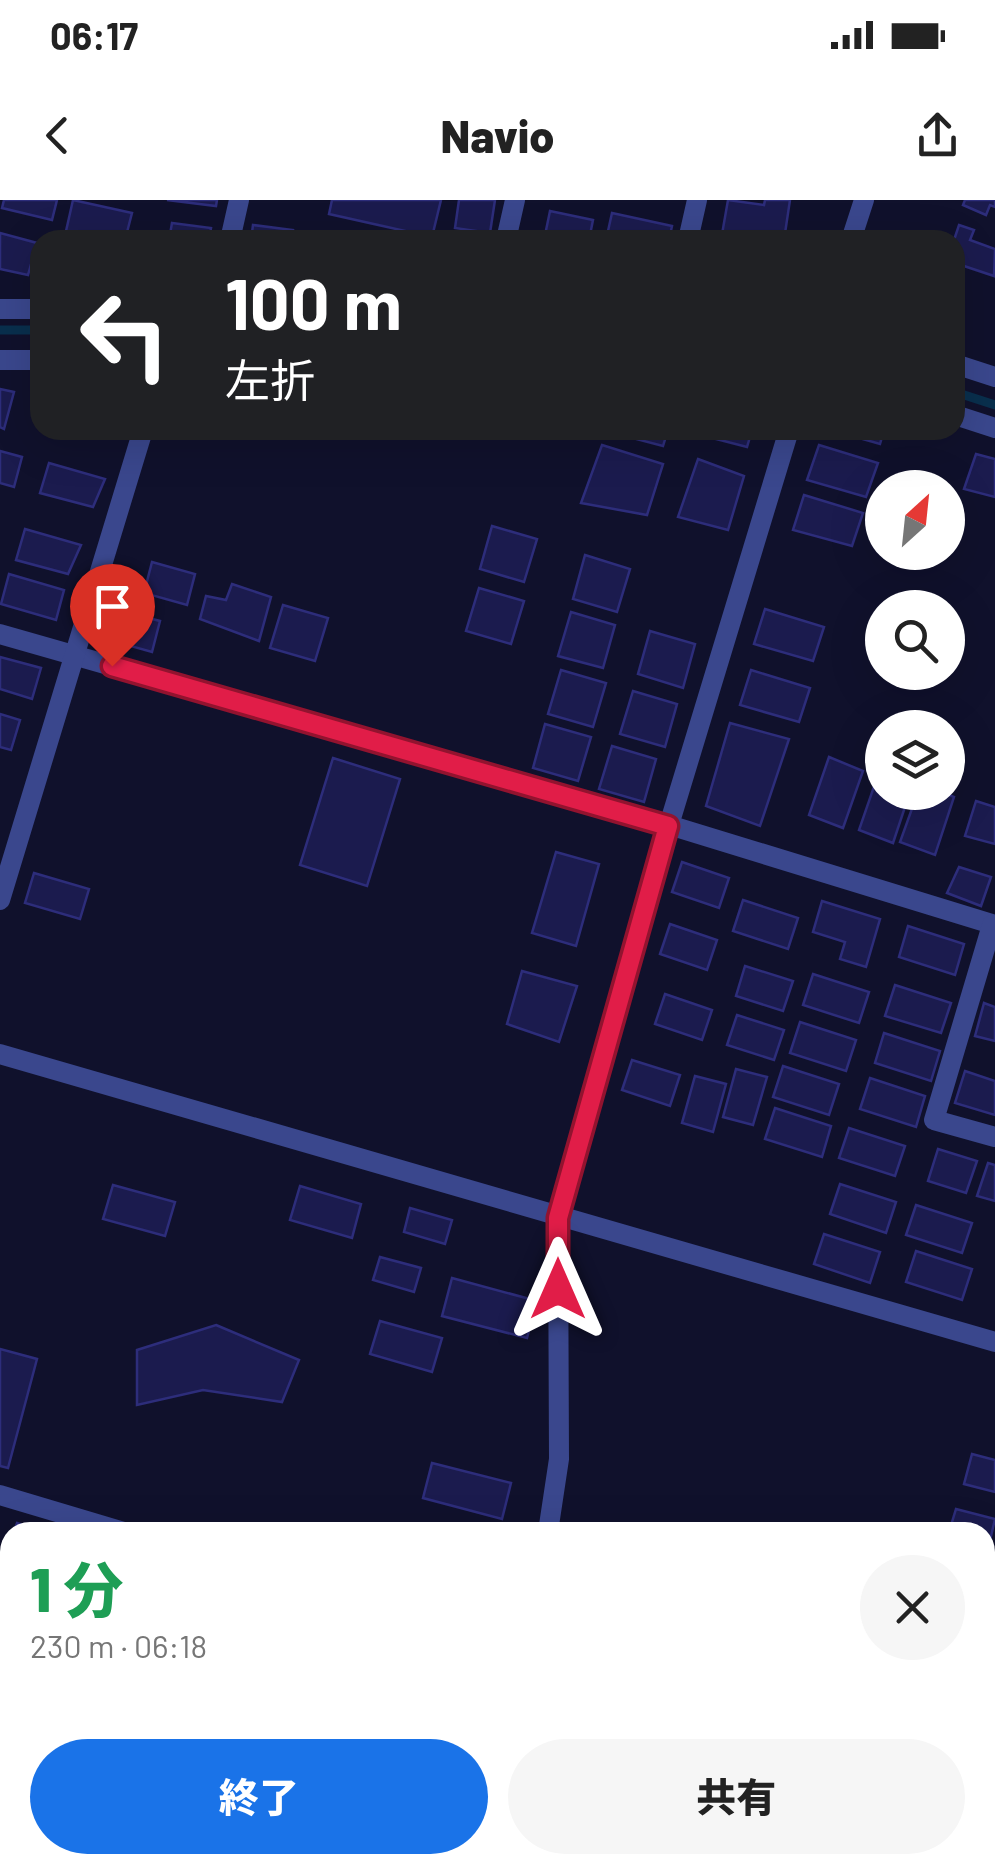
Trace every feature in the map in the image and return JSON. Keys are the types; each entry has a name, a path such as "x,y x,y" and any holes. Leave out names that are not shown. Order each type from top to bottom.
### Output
{"street":[{"path":"232,230 239,200"},
{"path":"508,230 515,200"},
{"path":"690,230 697,200"},
{"path":"854,230 864,200"},
{"path":"0,309 30,310"},
{"path":"0,360 30,360"},
{"path":"965,367 995,376"},
{"path":"965,418 995,428"},
{"path":"0,900 140,440"},
{"path":"549,1522 559,1458 558,1218 668,826 787,440"},
{"path":"0,634 668,826 994,925 934,1120 995,1136"},
{"path":"0,1054 995,1342"},
{"path":"0,1495 90,1522"}],"building":[{"path":"4,200 57,200 52,220 2,208"},
{"path":"73,200 132,213 128,230 66,230"},
{"path":"167,200 217,200 216,206"},
{"path":"332,200 441,200 434,230 401,230 329,214"},
{"path":"459,200 495,200 490,230 455,228"},
{"path":"728,200 764,205 765,200 790,200 786,230 723,230"},
{"path":"965,200 995,200 995,207 990,205 986,215 963,205"},
{"path":"550,211 593,220 591,230 546,230"},
{"path":"612,213 672,226 671,230 608,230"},
{"path":"172,223 211,228 211,230 171,230"},
{"path":"253,225 293,230 252,230"},
{"path":"959,225 974,230 970,240 995,249 994,276 965,266 965,230 957,230"},
{"path":"0,233 30,241 28,275 0,269"},
{"path":"0,389 14,392 4,429 0,427"},
{"path":"640,440 665,440 663,446"},
{"path":"720,440 749,440 747,447"},
{"path":"602,445 663,464 647,515 581,503"},
{"path":"819,445 878,463 876,470 865,470 865,497 807,480"},
{"path":"0,451 22,457 14,487 0,483"},
{"path":"976,454 995,459 995,497 965,486"},
{"path":"698,459 744,476 728,530 678,517"},
{"path":"49,463 105,479 93,507 40,493"},
{"path":"804,495 863,513 852,546 793,530"},
{"path":"492,526 537,539 524,582 480,569"},
{"path":"25,529 81,545 68,574 16,560"},
{"path":"585,555 630,569 617,612 573,599"},
{"path":"152,562 195,574 187,605 144,593"},
{"path":"9,574 64,590 56,620 1,604"},
{"path":"232,584 271,597 259,641 200,619 206,596 226,600"},
{"path":"479,588 524,601 511,644 466,631"},
{"path":"283,605 328,618 315,661 270,648"},
{"path":"765,609 824,627 813,661 754,644"},
{"path":"117,610 160,621 152,652 109,640"},
{"path":"571,612 615,625 603,668 558,656"},
{"path":"650,631 695,644 683,688 638,674"},
{"path":"0,657 41,668 32,699 0,689"},
{"path":"561,670 606,683 593,727 548,714"},
{"path":"751,670 810,688 799,722 740,705"},
{"path":"633,691 677,704 665,747 620,734"},
{"path":"0,714 20,720 11,750 0,747"},
{"path":"730,723 789,739 760,826 706,806"},
{"path":"545,724 591,737 578,781 533,768"},
{"path":"612,746 656,759 644,802 599,789"},
{"path":"829,757 863,771 843,828 809,815"},
{"path":"333,758 400,779 367,886 300,865"},
{"path":"976,801 995,807 995,844 965,836"},
{"path":"866,810 904,810 893,843 859,830"},
{"path":"912,810 950,810 935,855 900,842"},
{"path":"556,852 599,864 576,946 532,933"},
{"path":"682,862 729,878 719,908 672,892"},
{"path":"959,867 991,877 981,906 947,893"},
{"path":"34,873 89,889 80,919 25,903"},
{"path":"743,900 798,918 788,949 733,931"},
{"path":"822,901 880,919 866,967 840,959 845,942 813,932"},
{"path":"670,924 717,940 707,970 660,954"},
{"path":"908,926 964,944 955,975 899,957"},
{"path":"745,966 793,981 783,1011 736,996"},
{"path":"522,971 577,986 559,1042 507,1024"},
{"path":"813,974 869,992 859,1023 803,1005"},
{"path":"895,985 951,1003 941,1033 885,1016"},
{"path":"665,994 712,1010 702,1040 655,1024"},
{"path":"984,1003 995,1007 995,1041 975,1036"},
{"path":"737,1015 784,1030 774,1060 727,1045"},
{"path":"800,1022 856,1040 846,1071 790,1053"},
{"path":"884,1033 940,1051 931,1081 875,1063"},
{"path":"632,1060 680,1075 670,1106 622,1090"},
{"path":"783,1066 839,1084 829,1115 773,1097"},
{"path":"736,1069 767,1077 753,1125 723,1117"},
{"path":"965,1071 995,1081 995,1115 955,1103"},
{"path":"695,1076 726,1084 713,1132 682,1123"},
{"path":"870,1078 925,1096 916,1127 860,1109"},
{"path":"775,1108 831,1126 822,1157 765,1139"},
{"path":"849,1128 905,1146 895,1176 839,1158"},
{"path":"938,1149 977,1161 966,1193 928,1181"},
{"path":"988,1163 995,1165 995,1201 977,1196"},
{"path":"840,1184 896,1202 886,1233 830,1214"},
{"path":"113,1185 175,1202 165,1236 103,1219"},
{"path":"300,1186 361,1204 352,1238 290,1220"},
{"path":"916,1205 972,1223 962,1253 906,1235"},
{"path":"410,1208 452,1220 445,1244 404,1232"},
{"path":"824,1234 880,1252 870,1283 814,1264"},
{"path":"916,1251 972,1269 962,1300 906,1282"},
{"path":"380,1257 421,1268 414,1292 373,1280"},
{"path":"452,1278 537,1301 527,1338 442,1316"},
{"path":"380,1321 442,1338 432,1372 370,1354"},
{"path":"216,1325 299,1360 282,1402 203,1390 137,1405 137,1350"},
{"path":"0,1349 37,1359 8,1468 0,1466"},
{"path":"972,1454 995,1460 995,1492 964,1484"},
{"path":"432,1463 511,1483 502,1519 423,1498"},
{"path":"956,1509 995,1519 994,1522 952,1522"}],"waterway":[{"path":"0,330 30,330"},
{"path":"965,395 995,405"}],"route":[{"path":"112,666 668,826 558,1218 558,1289"}]}
